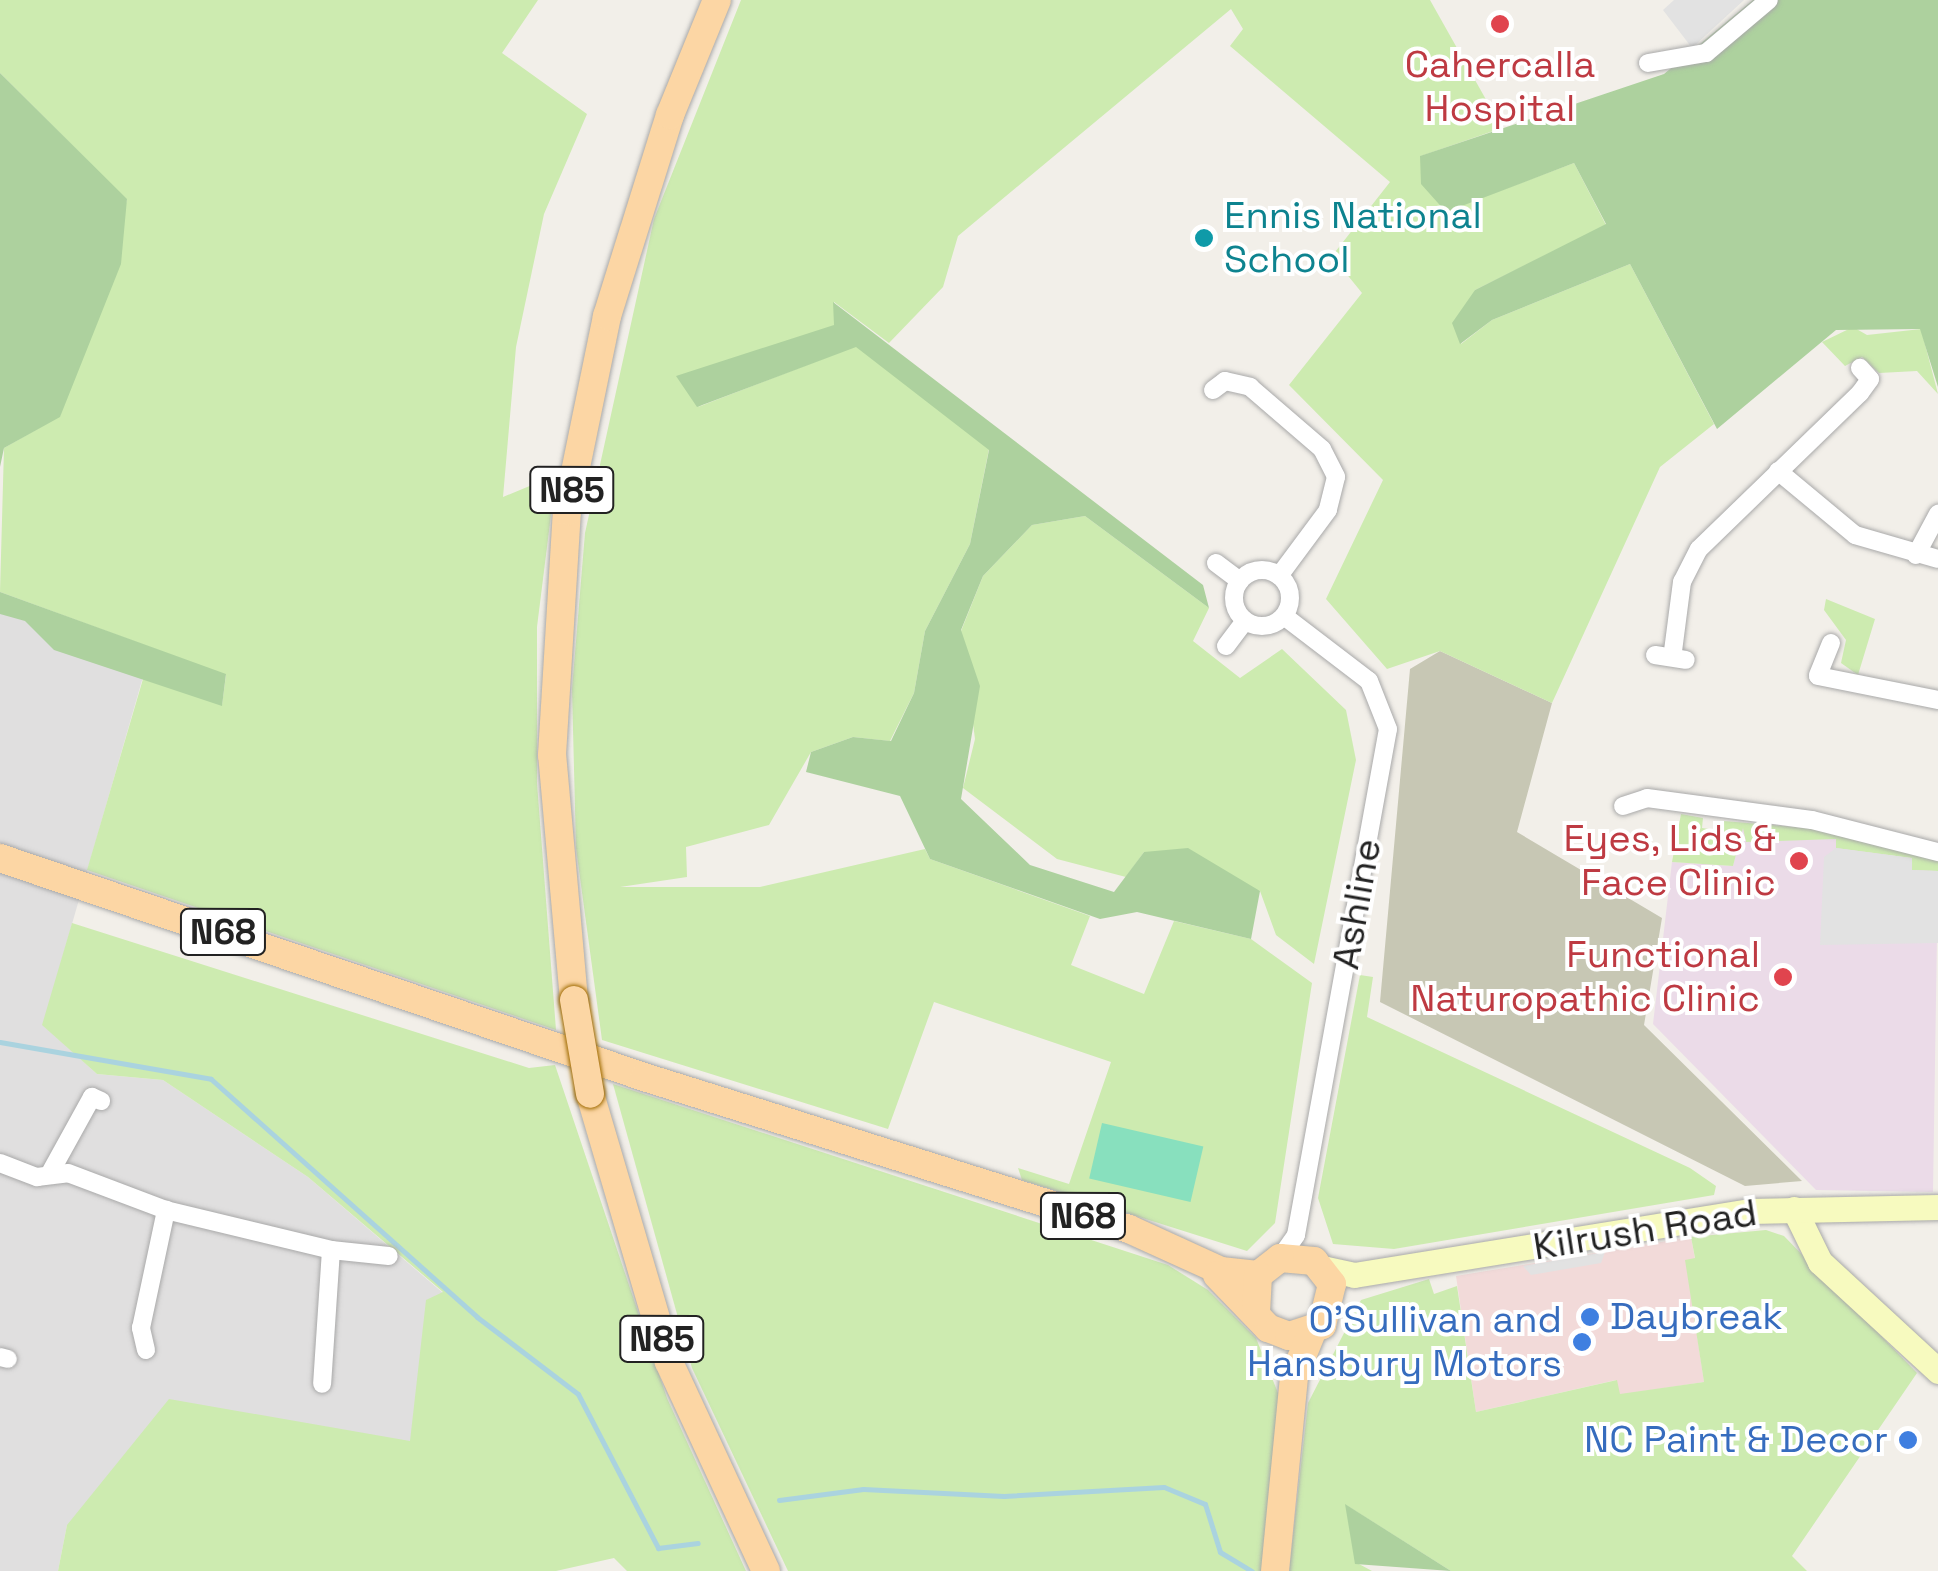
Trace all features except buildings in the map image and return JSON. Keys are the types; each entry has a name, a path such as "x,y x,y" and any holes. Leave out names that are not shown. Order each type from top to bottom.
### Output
{"main road":[{"name":"N85","path":"717,0 670,115 608,316 567,512 552,756 574,1000 590,1094 669,1362 766,1571"},
{"name":"N68","path":"0,858 644,1077 1129,1230 1199,1262 1262,1320 1294,1376"},
{"name":"Kilrush Road","path":"1292,1259 1354,1275 1794,1209 1938,1208"},
{"path":"1794,1209 1820,1262 1938,1371"},
{"name":"N68","path":"1199,1262 1292,1259"},
{"path":"1312,1332 1262,1320 1292,1259 1334,1302"},
{"path":"1275,1571 1294,1376 1312,1332 1354,1275"}],"street":[{"path":"1648,63 1706,54 1769,0"},
{"path":"1671,655 1682,582 1699,549 1860,393 1870,379 1860,368"},
{"path":"1213,390 1225,381 1250,387 1322,449 1336,478 1328,510 1279,576"},
{"path":"1778,471 1855,535 1938,559"},
{"path":"1916,554 1938,514"},
{"path":"1216,563 1240,581"},
{"path":"1261,570 1279,576 1290,596 1284,616 1263,627 1245,621 1234,602 1240,581 1261,570"},
{"name":"Ashline","path":"1284,616 1368,681 1388,729 1292,1259"},
{"path":"1226,646 1245,621"},
{"path":"1831,643 1818,676 1938,700"},
{"path":"1623,806 1647,798 1812,820 1938,852"},
{"path":"50,1174 92,1097 102,1101"},
{"path":"0,1163 145,1195 166,1210 331,1250 389,1256"},
{"path":"146,1350 142,1328 166,1210"},
{"path":"322,1384 331,1250"}],"shaded area":[{"path":"1674,0 1744,0 1692,48 1663,10"},
{"path":"0,592 151,649 43,1025 97,1074 163,1080 308,1177 443,1293 487,1456 67,1525 58,1571 0,1571"},
{"path":"1440,651 1552,703 1517,832 1662,918 1644,1025 1802,1181 1745,1186 1380,1002 1410,669"},
{"path":"1742,828 1837,839 1938,871 1933,1192 1816,1190 1653,1024 1672,862 1733,866"},
{"path":"1836,848 1912,858 1912,870 1938,871 1938,943 1820,945 1824,857"},
{"name":"O'Sullivan and Hansbury Motors","path":"1691,1237 1695,1259 1686,1261 1704,1382 1619,1395 1616,1380 1476,1412 1456,1276"},
{"path":"1605,1252 1601,1263 1531,1275 1523,1266"}],"green space":[{"path":"0,0 538,0 502,53 587,114 544,214 516,347 503,497 556,475 537,627 537,783 556,1030 87,870 143,679 222,705 226,675 0,592 4,448 60,416 127,200 0,73"},
{"path":"741,0 1430,0 1502,128 1421,156 1446,211 1574,163 1606,225 1475,290 1461,344 1492,320 1630,264 1714,424 1660,467 1552,703 1440,651 1387,669 1326,599 1383,480 1289,385 1362,293 1332,256 1390,182 1230,46 1243,29 1231,9 958,236 943,287 889,343 834,302 835,325 698,407 856,346 989,449 970,544 925,631 914,693 890,741 853,737 811,752 769,825 686,847 687,877 620,887 760,887 925,849 930,859 1090,916 1071,965 1144,994 1174,921 1251,939 1312,983 1275,1223 1247,1251 1022,1180 1018,1168 1069,1184 1111,1062 934,1002 888,1129 602,1040 576,848 572,689 585,533 654,219"},
{"path":"1753,0 1938,0 1938,387 1920,329 1836,330 1717,429 1630,264 1492,320 1460,344 1452,323 1475,290 1606,224 1574,163 1446,212 1421,184 1420,156 1664,74"},
{"path":"0,73 127,199 121,264 60,417 4,448 0,467"},
{"path":"833,302 1203,585 1209,608 1085,516 1032,525 983,576 961,630 980,686 961,799 1030,865 1114,892 1144,852 1188,848 1260,891 1251,939 1137,912 1100,919 930,859 900,796 806,772 811,752 853,737 891,741 914,693 925,631 970,544 989,450 856,347 697,407 676,376 834,325"},
{"path":"1853,327 1867,335 1921,329 1938,394 1917,371 1879,373 1862,357 1845,366 1822,342"},
{"path":"1085,516 1209,608 1193,641 1240,678 1282,649 1346,710 1356,760 1314,964 1276,935 1260,891 1144,852 1126,877 1057,859 963,788 975,739 961,631 983,576 1032,525"},
{"path":"0,592 226,674 222,706 54,650 25,621 0,614"},
{"path":"1826,599 1875,619 1858,675 1841,663 1846,640 1824,610"},
{"path":"1681,814 1703,818 1702,828 1722,831 1724,821 1830,830 1910,847 1938,861 1938,871 1911,870 1911,858 1836,848 1836,839 1746,842 1743,828 1733,866 1672,862"},
{"path":"72,923 529,1068 555,1065 667,1398 746,1571 627,1571 614,1558 556,1571 58,1571 67,1525 169,1399 410,1441 426,1300 443,1292 308,1177 163,1080 97,1074 42,1025"},
{"path":"1360,975 1373,977 1367,1017 1690,1168 1716,1186 1714,1195 1394,1249 1333,1244 1318,1198"},
{"path":"613,1084 1168,1265 1208,1290 1256,1338 1282,1403 1265,1571 788,1571 692,1368"},
{"path":"1102,1123 1203,1146 1191,1202 1089,1179"},
{"path":"1766,1230 1784,1236 1917,1373 1792,1556 1807,1571 1451,1571 1346,1505 1359,1564 1372,1571 1289,1571 1308,1403 1361,1300 1429,1279 1434,1294 1457,1286 1476,1412 1617,1380 1620,1394 1704,1382 1685,1260 1695,1258 1691,1237"},
{"path":"1345,1504 1451,1571 1355,1564"}],"waterway":[{"path":"0,1042 211,1079 477,1317 578,1394 658,1548 698,1543"},
{"path":"779,1500 863,1489 1004,1496 1164,1487 1205,1504 1220,1552 1252,1571"}],"place":[{"name":"Cahercalla Hospital","path":"1500,24"},
{"name":"Ennis National School","path":"1204,238"},
{"name":"Eyes, Lids & Face Clinic","path":"1799,861"},
{"name":"Functional Naturopathic Clinic","path":"1783,977"},
{"name":"Daybreak","path":"1590,1317"},
{"name":"O'Sullivan and Hansbury Motors","path":"1582,1342"},
{"name":"NC Paint & Decor","path":"1908,1440"}]}
